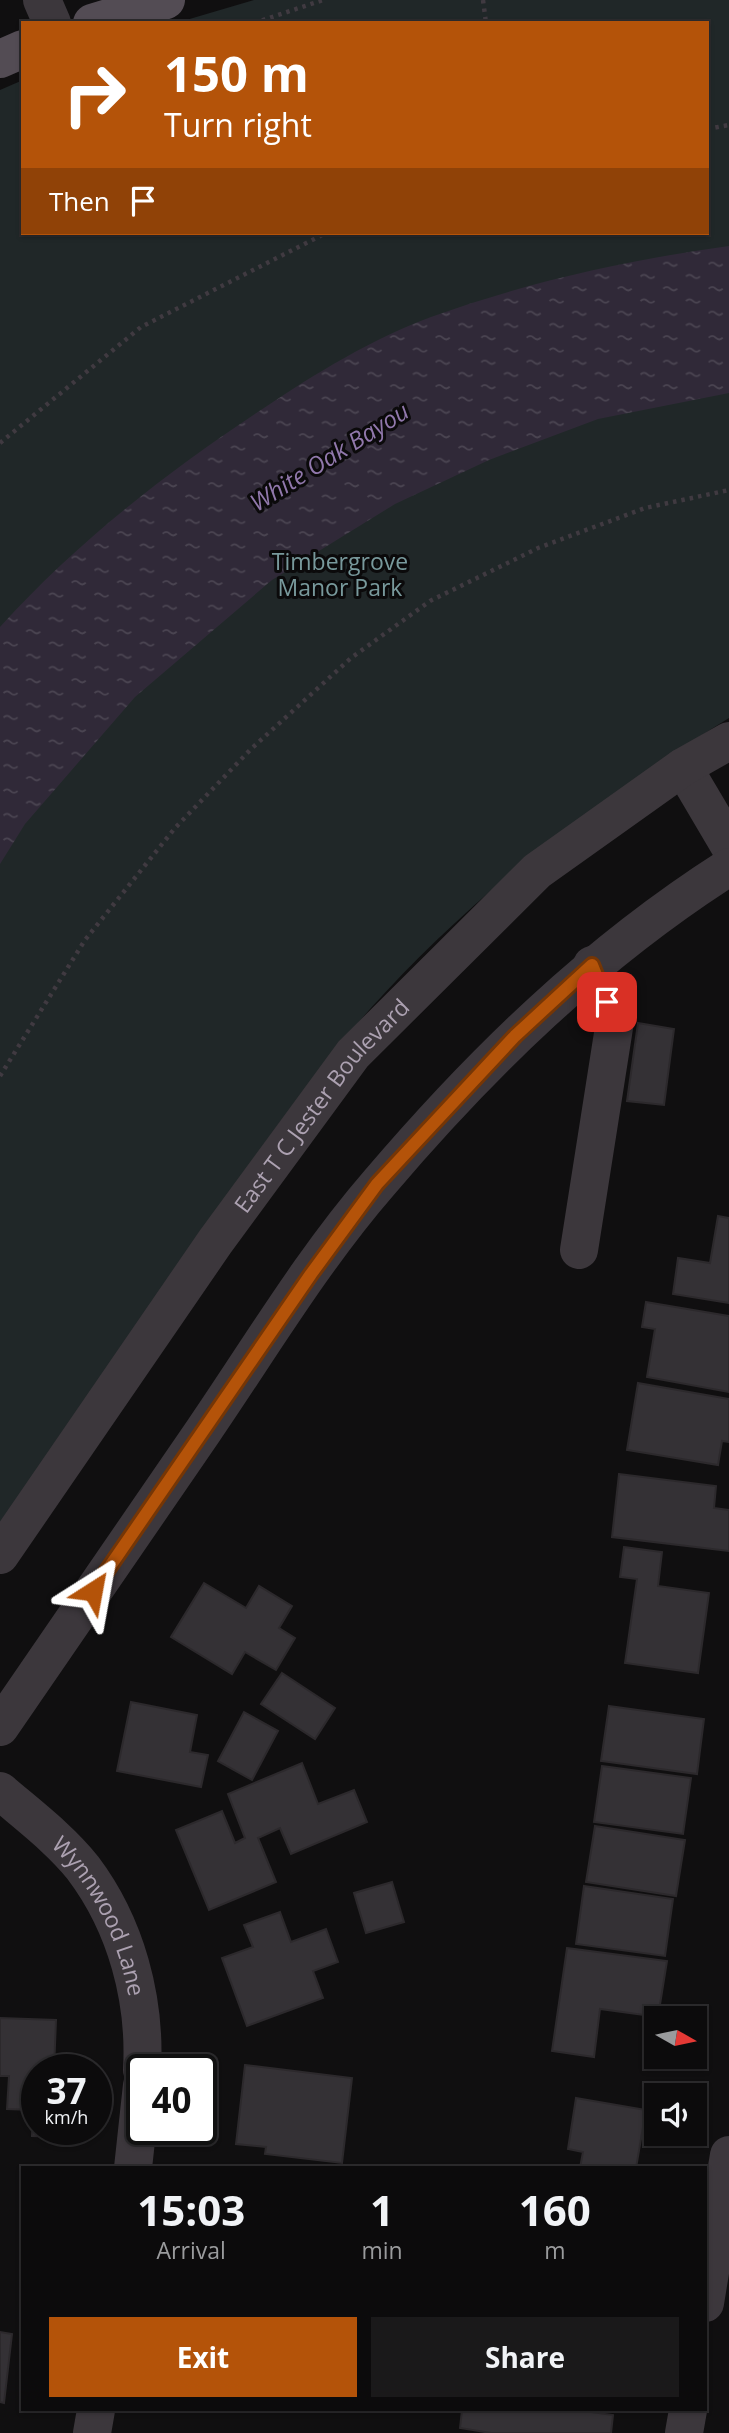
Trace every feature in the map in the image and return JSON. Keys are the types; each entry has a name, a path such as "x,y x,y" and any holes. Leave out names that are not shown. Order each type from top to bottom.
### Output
{"main road":[{"path":"98,21 166,0"},
{"path":"0,60 21,50"}],"street":[{"path":"42,0 51,21"},
{"name":"East T C Jester Boulevard","path":"0,1555 215,1242 353,1054 537,871 683,767 729,741"},
{"path":"683,767 729,845"},
{"path":"0,1727 311,1274 377,1184 515,1036 592,965 681,898 729,867"},
{"path":"579,1250 615,1021 592,965"},
{"name":"Wynnwood Lane","path":"0,1791 31,1817 81,1867 111,1910 130,1960 144,2038 143,2054"},
{"path":"133,2166 135,2145"},
{"path":"707,2291 729,2155"},
{"path":"92,2433 96,2411"},
{"path":"684,2433 688,2411"}],"path":[{"path":"260,21 323,0"},
{"path":"483,0 486,21"},
{"path":"709,129 729,125"},
{"path":"0,443 141,327 322,235"},
{"path":"0,1076 85,940 175,828 251,749 351,658 430,601 538,548 645,508 729,490"}],"green space":[{"name":"Timbergrove Manor Park","path":"254,0 729,0 729,718 632,781 539,851 451,926 370,1009 303,1091 241,1176 0,1525 0,90 21,81 21,235 709,235 709,21 183,21"}],"water":[{"name":"White Oak Bayou","path":"729,246 729,393 598,419 489,460 395,504 272,580 135,697 25,824 0,864 0,627 60,566 125,509 193,457 284,395 387,336 467,304 541,283 615,265"}],"building":[{"path":"638,1023 674,1029 664,1105 627,1101"},
{"path":"718,1216 729,1218 729,1303 673,1294 678,1258 710,1263"},
{"path":"646,1302 729,1316 729,1392 647,1377 655,1329 642,1327"},
{"path":"638,1383 729,1399 729,1442 722,1441 718,1465 627,1450"},
{"path":"619,1474 716,1486 714,1508 729,1510 729,1551 612,1537"},
{"path":"624,1547 662,1552 658,1586 709,1593 698,1673 625,1663 637,1579 620,1577"},
{"path":"204,1583 246,1608 259,1586 292,1606 279,1628 295,1638 276,1670 245,1652 232,1674 171,1637"},
{"path":"282,1673 335,1708 315,1739 261,1704"},
{"path":"131,1702 197,1715 190,1752 208,1755 201,1787 117,1771"},
{"path":"609,1706 704,1719 697,1774 601,1761"},
{"path":"244,1712 278,1731 252,1780 218,1761"},
{"path":"302,1763 318,1804 354,1790 367,1822 291,1854 280,1828 258,1838 276,1882 209,1910 176,1830 222,1811 235,1843 245,1838 228,1794"},
{"path":"602,1766 691,1778 683,1834 594,1822"},
{"path":"595,1826 685,1840 676,1896 586,1882"},
{"path":"392,1882 404,1922 366,1933 354,1893"},
{"path":"584,1886 673,1899 665,1956 576,1944"},
{"path":"280,1912 291,1942 326,1929 338,1962 313,1971 323,1998 247,2026 222,1958 253,1947 244,1925"},
{"path":"567,1948 667,1961 660,2006 644,2006 644,2015 600,2009 594,2057 552,2051"},
{"path":"0,2018 56,2020 55,2054 21,2054 21,2110 7,2109 9,2076 0,2076"},
{"path":"245,2065 352,2078 342,2163 265,2154 266,2147 236,2144"},
{"path":"576,2098 644,2110 636,2166 580,2166 583,2152 568,2149"},
{"path":"0,2332 12,2334 4,2403 0,2402"},
{"path":"462,2411 584,2411 613,2415 611,2433 491,2433 460,2428"}],"route":[{"path":"93,1591 311,1274 377,1184 515,1036 592,965 607,1002"}]}
